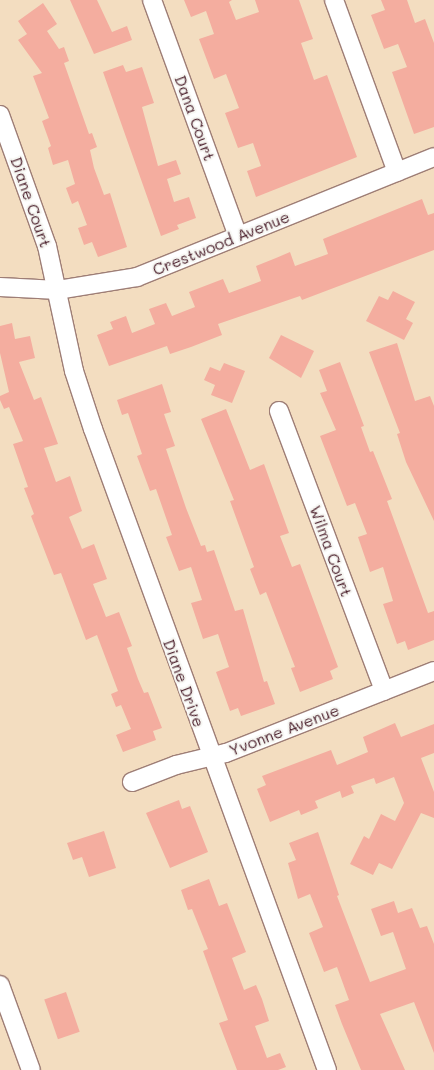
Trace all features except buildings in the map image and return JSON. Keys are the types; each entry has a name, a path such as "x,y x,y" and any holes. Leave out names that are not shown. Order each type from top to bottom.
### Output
{"street":[{"name":"Dana Court","path":"152,0 238,236"},
{"path":"334,0 397,172"},
{"name":"Diane Court","path":"0,115 27,187 58,290"},
{"name":"Crestwood Avenue","path":"0,287 58,290 138,276 434,157"},
{"name":"Diane Drive","path":"58,290 74,372 211,757 328,1070"},
{"name":"Wilma Court","path":"279,411 384,692"},
{"name":"Yvonne Avenue","path":"132,782 211,757 434,672"},
{"path":"0,985 30,1070"}]}
